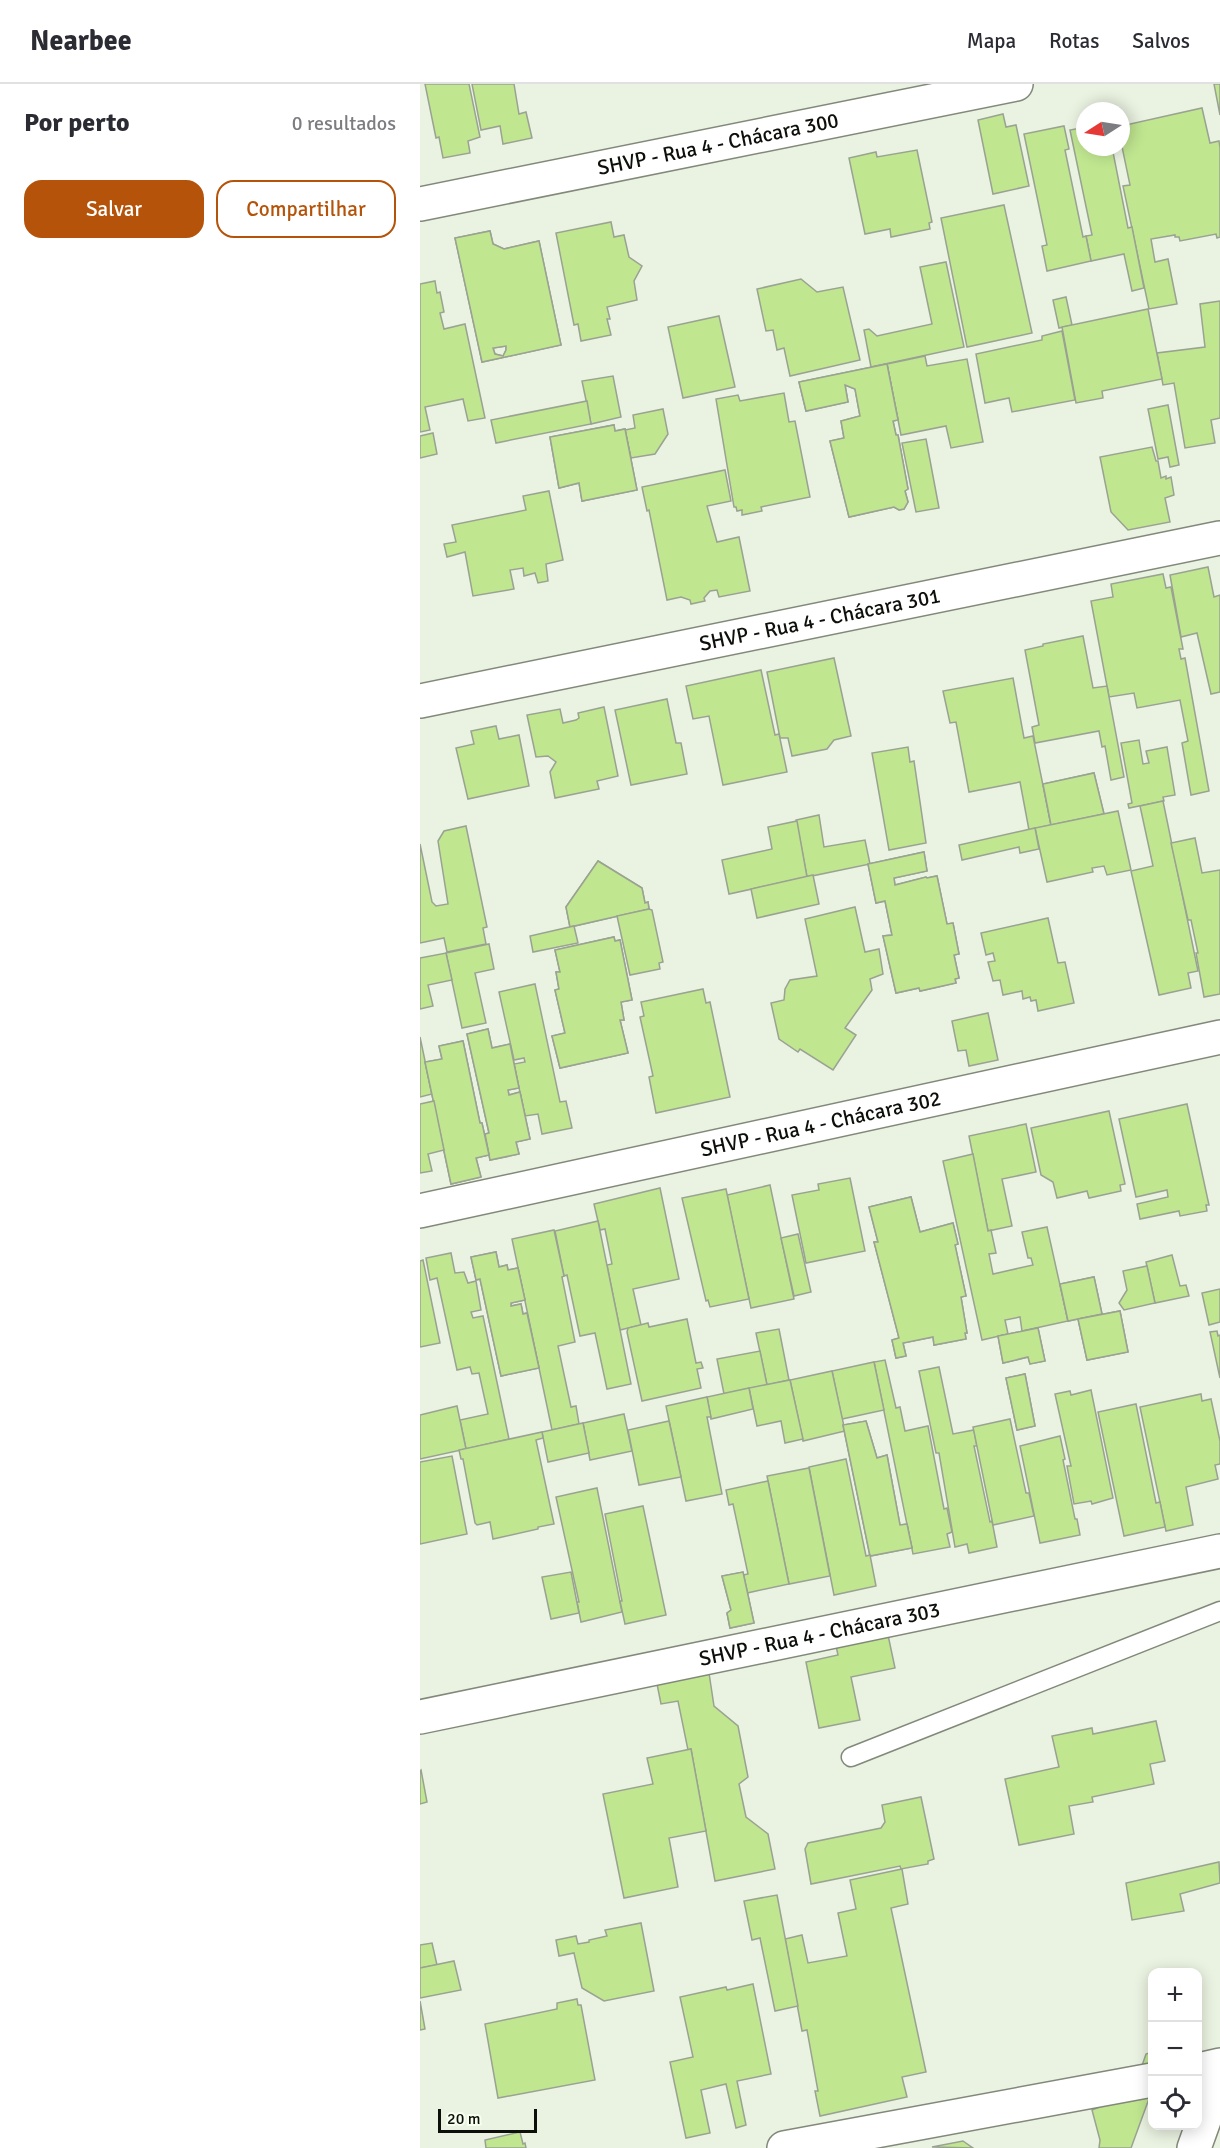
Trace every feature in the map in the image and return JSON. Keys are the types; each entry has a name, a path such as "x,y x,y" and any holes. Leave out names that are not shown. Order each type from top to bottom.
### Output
{"street":[{"name":"SHVP - Rua 4 - Chácara 300","path":"420,204 1016,84"},
{"name":"SHVP - Rua 4 - Chácara 301","path":"420,701 1220,538"},
{"name":"SHVP - Rua 4 - Chácara 302","path":"420,1211 1220,1037"},
{"name":"SHVP - Rua 4 - Chácara 303","path":"420,1717 1220,1551"},
{"path":"1202,2069 1220,2065"},
{"path":"1205,2135 1220,2076"},
{"path":"784,2148 1148,2081"}],"lane":[{"path":"851,1757 1220,1611"}],"building":[{"path":"425,84 469,84 480,137 468,141 470,153 443,158 439,137 436,138"},
{"path":"472,84 514,84 519,114 526,112 532,138 503,144 500,126 481,130"},
{"path":"1214,84 1220,84 1220,115"},
{"path":"1202,108 1210,143 1219,141 1220,237 1217,238 1216,234 1180,241 1175,235 1151,239 1155,262 1168,259 1177,304 1149,309 1123,186 1130,185 1124,156 1130,156 1130,124"},
{"path":"1003,114 1006,127 1016,125 1029,186 993,194 978,120"},
{"path":"1064,126 1069,149 1065,150 1083,237 1086,236 1091,261 1047,271 1042,246 1047,245 1024,134"},
{"path":"1076,129 1076,156 1114,156 1128,228 1132,227 1144,288 1132,291 1124,254 1091,261 1086,236 1092,235 1070,130"},
{"path":"917,150 932,222 929,223 930,229 891,237 890,229 865,234 849,158 876,152 877,157"},
{"path":"1004,205 1032,333 967,347 941,218"},
{"path":"611,222 614,237 624,235 629,257 642,266 634,281 637,300 607,307 611,335 581,341 578,324 574,325 556,233"},
{"path":"490,231 493,244 504,249 539,241 561,345 482,362 455,238","holes":["506,346 503,356 495,354 493,348"]},
{"path":"490,231 493,244 504,249 539,241 561,345 482,362 455,238","holes":["506,346 503,356 495,354 493,348"]},
{"path":"946,262 964,347 871,367 864,330 869,329 877,336 932,324 920,267"},
{"path":"801,279 817,292 843,287 860,360 790,376 784,348 777,350 773,330 766,331 757,289"},
{"path":"435,281 444,312 440,313 444,329 465,324 485,418 468,421 463,399 425,407 430,430 420,432 420,284"},
{"path":"1066,297 1072,325 1059,328 1053,300"},
{"path":"1220,301 1220,418 1211,420 1215,443 1185,448 1174,383 1163,385 1157,353 1205,347 1200,304"},
{"path":"1148,309 1162,379 1102,391 1103,398 1076,403 1062,327"},
{"path":"719,316 735,387 683,398 668,327"},
{"path":"1062,331 1075,400 1012,412 1009,398 985,403 976,354 1042,340 1042,336"},
{"path":"925,356 927,366 967,359 983,442 951,448 946,426 901,435 887,364"},
{"path":"887,364 898,420 893,421 896,435 898,435 908,489 905,491 908,502 904,509 899,510 894,507 849,517 830,441 844,438 841,421 860,416 855,389 845,385 848,402 806,411 799,382"},
{"path":"887,364 898,420 893,421 896,435 898,435 908,489 905,491 908,502 904,509 899,510 894,507 849,517 830,441 844,438 841,421 860,416 855,389 845,385 848,402 806,411 799,382"},
{"path":"613,376 621,417 591,424 582,381"},
{"path":"784,393 789,422 795,421 810,497 761,507 762,511 742,515 742,510 737,511 734,507 716,399 738,395 740,401"},
{"path":"587,401 591,424 496,443 491,420"},
{"path":"1168,405 1179,465 1170,467 1168,457 1158,459 1148,409"},
{"path":"663,409 668,434 655,454 631,458 625,430 635,428 633,415"},
{"path":"614,425 615,431 625,429 637,490 582,501 579,483 559,488 550,437"},
{"path":"614,425 615,431 625,429 637,490 582,501 579,483 559,488 550,437"},
{"path":"433,433 437,454 420,458 420,436"},
{"path":"926,439 939,508 916,512 902,443"},
{"path":"1152,447 1156,461 1158,461 1161,478 1171,477 1174,495 1165,498 1170,522 1128,530 1111,512 1100,457"},
{"path":"725,470 731,501 707,506 717,542 739,537 750,591 719,597 717,590 710,591 704,598 705,601 691,604 690,600 681,597 667,600 649,510 647,511 642,487"},
{"path":"549,491 563,560 546,564 548,581 538,583 535,573 524,576 523,568 510,570 514,589 473,596 465,552 447,557 444,544 456,542 452,525 526,510 523,496"},
{"path":"1208,567 1214,597 1220,595 1220,692 1211,694 1197,633 1181,637 1170,575"},
{"path":"1163,574 1166,588 1171,587 1183,649 1179,649 1181,659 1185,658 1209,791 1191,795 1182,743 1188,741 1180,700 1137,708 1134,693 1109,697 1091,601 1113,597 1111,584"},
{"path":"1083,636 1093,688 1107,686 1124,777 1111,780 1105,746 1102,747 1099,731 1035,743 1032,727 1039,725 1025,650"},
{"path":"834,658 851,736 834,740 827,749 792,756 788,738 780,738 767,672"},
{"path":"761,670 775,735 779,734 787,772 723,785 709,716 693,719 686,686"},
{"path":"1013,678 1024,738 1033,736 1051,825 1029,830 1020,782 969,792 956,722 950,723 943,691"},
{"path":"667,699 676,743 681,743 687,774 631,785 615,710"},
{"path":"604,707 618,776 597,781 599,789 555,798 550,772 556,762 548,756 536,757 527,715 560,709 563,723 579,718 578,713"},
{"path":"496,726 499,739 519,735 529,786 468,799 456,748 474,744 471,731"},
{"path":"1139,740 1143,764 1149,763 1146,751 1167,747 1175,795 1163,797 1164,801 1129,808 1128,804 1132,803 1121,743"},
{"path":"908,747 910,762 914,761 926,843 889,850 872,753"},
{"path":"1094,773 1104,814 1051,825 1043,784"},
{"path":"1094,773 1104,814 1051,825 1043,784"},
{"path":"1163,801 1198,971 1188,973 1191,988 1159,995 1131,871 1153,866 1140,806"},
{"path":"1118,811 1131,870 1107,875 1104,866 1092,868 1093,872 1047,882 1035,828"},
{"path":"819,815 824,847 865,840 870,864 807,877 796,820"},
{"path":"797,821 807,877 729,894 722,860 772,849 768,827"},
{"path":"466,826 487,927 483,928 486,944 447,952 444,938 420,943 420,844 432,902 436,906 448,904 438,841 444,831"},
{"path":"1035,828 1039,849 1020,853 1019,847 962,860 959,845"},
{"path":"1195,838 1202,873 1220,870 1220,994 1204,997 1191,920 1188,920 1171,843"},
{"path":"924,852 927,871 894,878 895,885 937,876 947,924 953,923 959,954 954,955 959,978 955,979 956,983 920,991 919,988 896,993 883,936 892,935 885,901 876,903 868,864"},
{"path":"924,852 927,871 894,878 895,885 937,876 947,924 953,923 959,954 954,955 959,978 955,979 956,983 920,991 919,988 896,993 883,936 892,935 885,901 876,903 868,864"},
{"path":"598,861 642,888 645,903 648,902 649,909 570,927 566,907"},
{"path":"598,861 642,888 645,903 648,902 649,909 570,927 566,907"},
{"path":"813,875 819,904 757,918 751,889"},
{"path":"855,907 865,952 879,949 883,974 870,979 872,990 845,1028 856,1035 833,1070 800,1049 798,1052 779,1039 771,1003 784,1000 785,989 790,980 817,976 805,919"},
{"path":"652,910 663,962 659,963 660,969 630,975 617,916"},
{"path":"1048,918 1058,963 1065,962 1074,1003 1038,1011 1036,1000 1031,1001 1030,997 1023,999 1022,991 1003,995 1000,980 993,981 988,962 995,961 993,953 986,955 981,933"},
{"path":"574,926 578,943 533,952 530,936"},
{"path":"614,937 615,941 620,940 632,1000 621,1002 624,1020 620,1020 628,1053 560,1068 552,1036 565,1033 555,990 559,989 556,972 560,972 555,950"},
{"path":"614,937 615,941 620,940 632,1000 621,1002 624,1020 620,1020 628,1053 560,1068 552,1036 565,1033 555,990 559,989 556,972 560,972 555,950"},
{"path":"489,944 494,969 475,973 486,1023 462,1028 446,953"},
{"path":"446,953 452,980 428,985 433,1006 420,1009 420,958"},
{"path":"535,984 560,1102 566,1101 572,1128 542,1134 538,1114 525,1116 514,1064 525,1062 524,1058 514,1060 499,992"},
{"path":"703,989 706,1003 710,1002 730,1097 656,1113 649,1077 653,1076 640,1017 644,1016 641,1002"},
{"path":"988,1013 998,1060 969,1066 966,1050 958,1051 952,1021"},
{"path":"488,1029 492,1048 510,1044 519,1088 508,1090 509,1095 520,1092 530,1139 516,1142 519,1154 490,1160 485,1134 489,1133 467,1034"},
{"path":"488,1029 492,1048 510,1044 519,1088 508,1090 509,1095 520,1092 530,1139 516,1142 519,1154 490,1160 485,1134 489,1133 467,1034"},
{"path":"420,1037 432,1094 420,1097"},
{"path":"463,1041 489,1155 476,1158 481,1177 451,1184 425,1062 442,1059 439,1046"},
{"path":"463,1041 489,1155 476,1158 481,1177 451,1184 425,1062 442,1059 439,1046"},
{"path":"434,1101 444,1150 428,1154 432,1171 420,1173 420,1104"},
{"path":"1187,1104 1209,1205 1206,1205 1207,1211 1180,1216 1179,1211 1140,1219 1137,1204 1168,1197 1167,1190 1136,1197 1119,1119"},
{"path":"1109,1111 1125,1184 1120,1185 1121,1191 1089,1198 1087,1191 1057,1198 1053,1182 1041,1175 1031,1128"},
{"path":"1026,1124 1036,1172 1002,1179 1012,1226 988,1231 969,1136"},
{"path":"973,1154 988,1231 991,1230 996,1253 989,1254 993,1274 1033,1265 1031,1258 1028,1258 1022,1232 1047,1227 1068,1321 1022,1331 1020,1317 1005,1320 1008,1334 982,1340 943,1161"},
{"path":"850,1178 865,1251 806,1263 792,1195 819,1190 818,1184"},
{"path":"770,1185 794,1299 751,1308 727,1195"},
{"path":"660,1188 679,1279 633,1289 641,1325 620,1330 607,1265 612,1264 605,1229 600,1230 594,1204"},
{"path":"726,1189 749,1299 710,1307 708,1300 706,1301 682,1198"},
{"path":"911,1197 920,1232 953,1223 958,1244 955,1245 966,1296 961,1297 967,1333 965,1333 966,1339 934,1345 933,1337 903,1343 906,1356 896,1358 892,1340 899,1338 874,1242 878,1242 869,1207"},
{"path":"911,1197 920,1232 953,1223 958,1244 955,1245 966,1296 961,1297 967,1333 965,1333 966,1339 934,1345 933,1337 903,1343 906,1356 896,1358 892,1340 899,1338 874,1242 878,1242 869,1207"},
{"path":"598,1221 631,1384 607,1389 595,1333 580,1336 555,1231"},
{"path":"554,1230 575,1342 558,1346 571,1407 576,1406 579,1424 552,1430 512,1239"},
{"path":"798,1234 811,1292 794,1296 781,1238"},
{"path":"496,1252 499,1267 507,1265 508,1270 518,1268 525,1300 511,1303 511,1306 521,1304 523,1314 527,1313 539,1368 501,1376 480,1279 476,1280 471,1257"},
{"path":"496,1252 499,1267 507,1265 508,1270 518,1268 525,1300 511,1303 511,1306 521,1304 523,1314 527,1313 539,1368 501,1376 480,1279 476,1280 471,1257"},
{"path":"451,1253 455,1273 464,1272 468,1283 476,1281 481,1310 471,1312 473,1318 483,1316 509,1439 466,1449 460,1420 488,1414 479,1373 472,1374 470,1367 457,1370 437,1278 430,1280 426,1258"},
{"path":"1172,1255 1180,1286 1186,1285 1189,1296 1155,1303 1146,1262"},
{"path":"423,1260 440,1343 420,1347 420,1261"},
{"path":"1147,1266 1155,1303 1124,1310 1119,1303 1127,1290 1123,1271"},
{"path":"1094,1277 1102,1314 1068,1321 1060,1284"},
{"path":"1094,1277 1102,1314 1068,1321 1060,1284"},
{"path":"1220,1289 1220,1322 1209,1325 1202,1293"},
{"path":"1120,1311 1128,1352 1087,1360 1078,1319"},
{"path":"1120,1311 1128,1352 1087,1360 1078,1319"},
{"path":"687,1319 696,1363 701,1362 703,1368 697,1369 701,1388 642,1401 628,1328 648,1323 649,1327"},
{"path":"1038,1328 1045,1361 1030,1364 1028,1357 1003,1363 998,1336"},
{"path":"1038,1328 1045,1361 1030,1364 1028,1357 1003,1363 998,1336"},
{"path":"779,1329 789,1380 767,1385 756,1333"},
{"path":"1217,1331 1218,1336 1220,1335 1220,1378 1210,1332"},
{"path":"760,1351 767,1385 724,1394 717,1359"},
{"path":"885,1360 896,1408 900,1407 905,1431 928,1426 944,1509 947,1508 952,1532 947,1534 950,1547 913,1554 874,1362"},
{"path":"874,1362 884,1410 842,1419 832,1371"},
{"path":"939,1367 953,1434 974,1430 977,1446 974,1446 997,1547 969,1553 967,1544 955,1547 939,1453 936,1453 919,1371"},
{"path":"832,1371 845,1431 803,1441 790,1380"},
{"path":"1025,1374 1035,1426 1017,1430 1006,1378"},
{"path":"1025,1374 1035,1426 1017,1430 1006,1378"},
{"path":"790,1380 803,1439 785,1443 781,1421 757,1426 749,1388"},
{"path":"749,1388 753,1409 711,1419 707,1397"},
{"path":"1091,1390 1113,1498 1092,1504 1091,1501 1074,1504 1067,1466 1071,1466 1055,1394 1070,1391 1071,1395"},
{"path":"1201,1394 1202,1401 1211,1399 1220,1441 1220,1464 1215,1465 1218,1479 1186,1487 1193,1525 1166,1531 1140,1407"},
{"path":"707,1397 711,1417 707,1417 722,1494 686,1501 666,1406"},
{"path":"1136,1404 1156,1503 1160,1502 1165,1527 1124,1536 1098,1412"},
{"path":"457,1406 466,1449 420,1459 420,1415"},
{"path":"624,1414 632,1451 590,1460 583,1423"},
{"path":"1010,1419 1026,1493 1029,1493 1034,1516 993,1525 973,1427"},
{"path":"669,1421 681,1477 639,1485 628,1430"},
{"path":"866,1421 877,1458 887,1455 900,1525 907,1524 912,1548 870,1556 843,1425"},
{"path":"866,1421 877,1458 887,1455 900,1525 907,1524 912,1548 870,1556 843,1425"},
{"path":"583,1423 589,1453 548,1462 542,1432"},
{"path":"542,1432 543,1438 536,1440 554,1524 493,1539 490,1522 477,1525 475,1523 463,1459 461,1459 459,1450"},
{"path":"1060,1436 1065,1459 1063,1460 1080,1535 1040,1543 1020,1446"},
{"path":"452,1456 467,1534 420,1544 420,1462"},
{"path":"846,1459 866,1556 870,1555 876,1586 834,1595 809,1467"},
{"path":"809,1468 830,1576 789,1584 767,1476"},
{"path":"768,1481 789,1584 747,1593 743,1575 748,1574 733,1504 729,1505 726,1490"},
{"path":"597,1488 622,1612 581,1622 577,1602 579,1602 556,1497"},
{"path":"643,1506 666,1615 625,1624 605,1514"},
{"path":"571,1572 579,1613 551,1619 542,1577"},
{"path":"743,1572 754,1623 730,1628 727,1613 731,1610 722,1576"},
{"path":"743,1572 754,1623 730,1628 727,1613 731,1610 722,1576"},
{"path":"888,1635 895,1668 851,1677 860,1720 819,1728 806,1662 838,1655 836,1646"},
{"path":"709,1673 714,1706 738,1726 748,1777 739,1784 746,1817 768,1834 775,1869 715,1881 691,1749 688,1750 678,1701 661,1704 657,1684"},
{"path":"1156,1721 1165,1761 1150,1764 1154,1784 1092,1797 1093,1802 1069,1806 1074,1834 1019,1845 1005,1779 1059,1767 1052,1736 1092,1728 1093,1734"},
{"path":"691,1749 706,1831 669,1838 678,1887 624,1898 603,1794 653,1784 647,1758"},
{"path":"420,1771 427,1802 420,1804"},
{"path":"921,1797 934,1859 928,1861 928,1864 901,1869 900,1866 811,1884 805,1849 808,1843 881,1828 885,1822 882,1805"},
{"path":"1219,1862 1220,1883 1180,1894 1184,1911 1132,1920 1126,1883"},
{"path":"902,1869 908,1904 891,1908 926,2072 902,2077 907,2097 820,2116 807,2030 802,2031 785,1939 802,1935 808,1963 847,1956 838,1913 856,1909 850,1880"},
{"path":"777,1895 798,2006 775,2011 760,1938 752,1940 744,1901"},
{"path":"641,1923 654,1991 604,2001 582,1988 574,1953 559,1956 556,1940 576,1936 578,1944 589,1942 589,1940 607,1936 605,1930"},
{"path":"432,1943 437,1965 420,1968 420,1945"},
{"path":"454,1961 461,1990 420,1998 420,1968"},
{"path":"753,1984 771,2074 737,2081 746,2125 736,2128 726,2084 701,2090 710,2133 686,2138 670,2062 693,2057 680,1997"},
{"path":"577,1999 578,2005 581,2005 595,2080 498,2098 485,2024 557,2009 557,2003"},
{"path":"420,2001 425,2029 420,2030"},
{"path":"1148,2053 1148,2086 1138,2077"},
{"path":"1127,2096 1148,2096 1131,2148 1099,2148 1100,2140 1092,2110"},
{"path":"520,2132 526,2148 486,2148 485,2140"},
{"path":"963,2141 973,2148 932,2147"}]}
